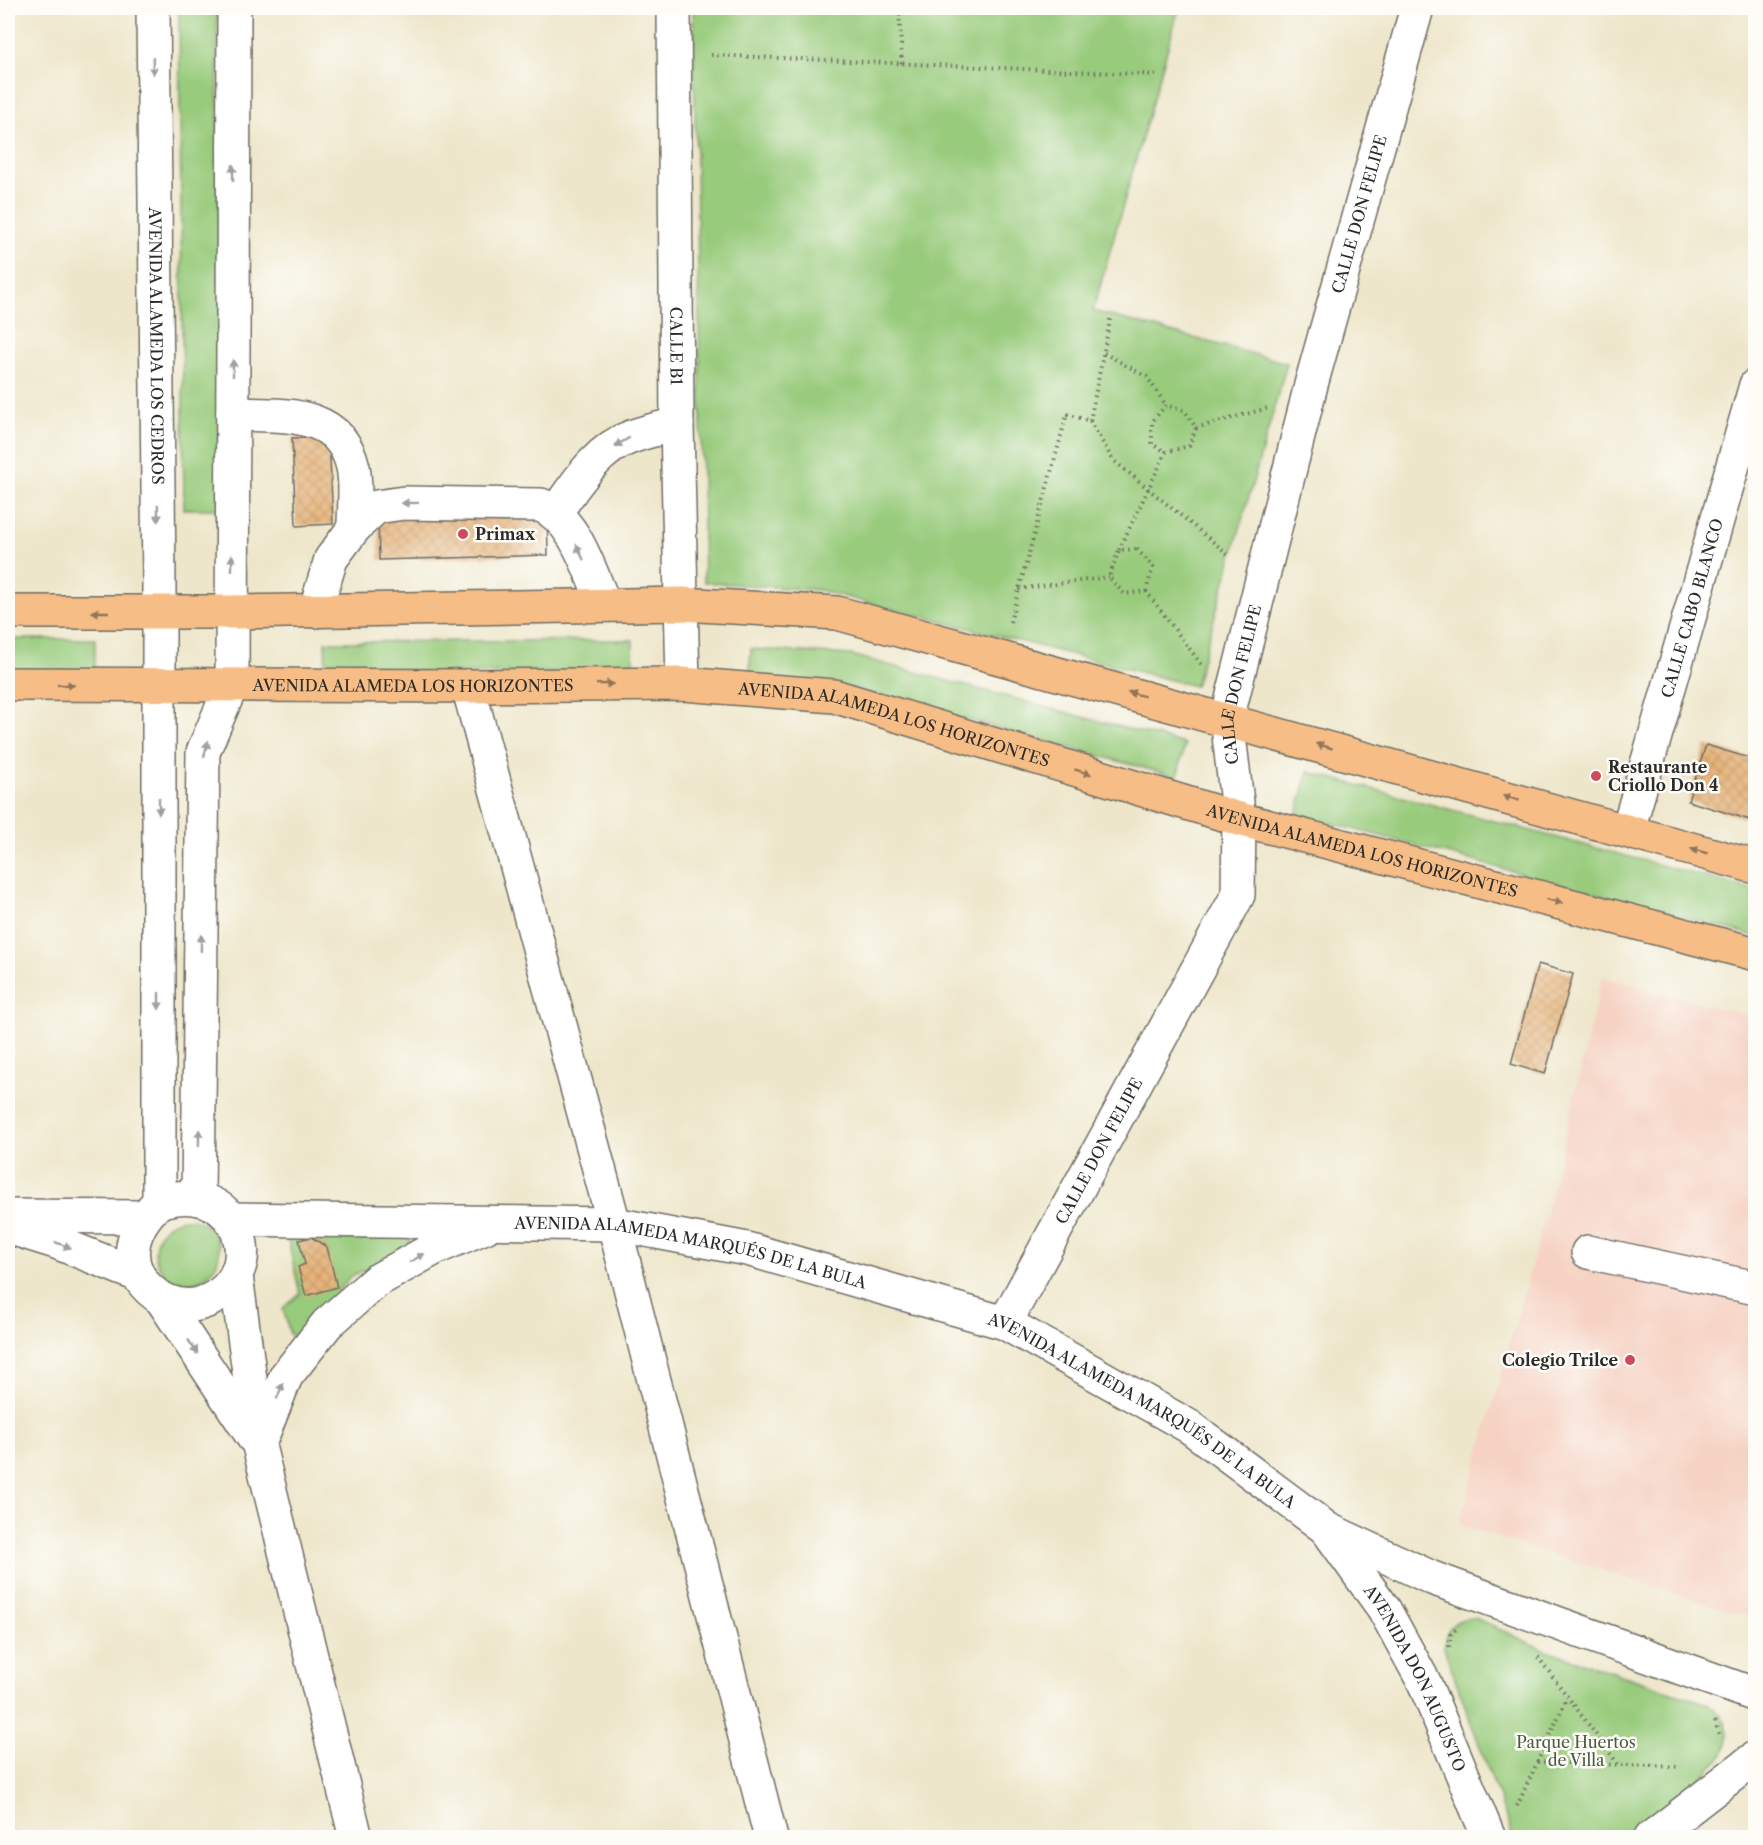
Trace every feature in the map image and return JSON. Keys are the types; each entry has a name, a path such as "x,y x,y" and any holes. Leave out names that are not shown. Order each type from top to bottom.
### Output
{"main road":[{"path":"8,612 232,612 682,604 837,613 1227,719 1755,867"},
{"name":"AVENIDA ALAMEDA LOS HORIZONTES","path":"8,684 468,686 683,684 834,696 1239,819 1755,954"}],"street":[{"name":"AVENIDA ALAMEDA LOS CEDROS","path":"151,1210 159,685 153,8"},
{"path":"198,1197 203,752 232,684 234,8"},
{"name":"CALLE B1","path":"674,8 677,424 683,684"},
{"name":"CALLE DON FELIPE","path":"1005,1323 1238,895 1239,819 1227,719 1312,381 1417,8"},
{"name":"CALLE CABO BLANCO","path":"1628,830 1755,385"},
{"path":"233,414 305,417 327,427 344,444 354,468 354,528"},
{"path":"556,513 586,471 603,453 629,437 677,424"},
{"path":"315,611 331,559 354,528 376,507 404,503 541,505 556,513 567,525 605,605"},
{"path":"468,686 614,1224 771,1838"},
{"path":"8,1216 151,1210 179,1196 198,1197 217,1205 232,1219 240,1237 242,1257 236,1276 225,1290 211,1300 195,1305 177,1304 161,1298 148,1289 138,1275 132,1256 134,1236 151,1210"},
{"name":"AVENIDA ALAMEDA MARQUÉS DE LA BULA","path":"232,1219 614,1224 747,1249 1005,1323 1190,1427 1327,1530 1432,1578 1755,1695"},
{"name":"AVENIDA ALAMEDA MARQUÉS DE LA BULA","path":"259,1446 286,1376 327,1324 376,1281 433,1249 499,1221"},
{"path":"8,1227 56,1242 138,1275"},
{"path":"1588,1252 1755,1288"},
{"path":"236,1276 259,1446 356,1838"},
{"path":"161,1298 259,1446"},
{"name":"AVENIDA DON AUGUSTO","path":"1327,1530 1384,1609 1424,1682 1489,1838"},
{"path":"1652,1838 1755,1757"}],"path":[{"path":"899,8 902,64"},
{"path":"706,55 1160,75"},
{"path":"1111,315 1090,421 1113,460 1228,554"},
{"path":"1104,353 1147,377 1166,405 1185,411 1196,428"},
{"path":"1166,405 1152,422 1152,444 1166,452 1189,446 1196,428"},
{"path":"1196,428 1275,406"},
{"path":"1009,628 1067,414 1090,421"},
{"path":"1109,577 1119,550 1166,452"},
{"path":"1119,550 1137,549 1154,567 1146,591"},
{"path":"1109,577 1124,594 1146,591"},
{"path":"1019,589 1109,577"},
{"path":"1146,591 1202,664 1236,681"},
{"path":"1452,1653 1449,1640 1456,1628 1462,1625"},
{"path":"1543,1654 1532,1650 1618,1764"},
{"path":"1514,1813 1567,1698"},
{"path":"1714,1719 1721,1739"},
{"path":"1538,1762 1703,1767 1709,1791"}],"shaded area":[{"name":"Colegio Trilce","path":"1602,977 1755,1018 1755,1619 1459,1525 1551,1195"}],"green space":[{"path":"179,8 217,8 222,509 184,509"},
{"path":"693,8 1179,8 1093,311 1287,363 1195,686 818,590 704,582"},
{"path":"8,639 95,639 95,672 8,672"},
{"path":"633,640 633,672 326,674 325,642"},
{"path":"751,649 851,655 1185,744 1177,777 837,684 749,680"},
{"path":"1308,772 1755,890 1755,936 1297,814"},
{"path":"187,1219 205,1224 210,1228 214,1233 219,1251 214,1269 210,1274 205,1278 187,1283 169,1278 164,1274 160,1269 155,1251 160,1233 164,1228 169,1224"},
{"path":"310,1233 407,1236 411,1241 406,1249 350,1277 310,1325 296,1336 290,1335 283,1308 300,1294 288,1240"},
{"name":"Parque Huertos de Villa","path":"1475,1618 1540,1648 1708,1704 1721,1715 1727,1728 1727,1743 1720,1759 1635,1837 1513,1837 1444,1648 1446,1635 1456,1622"}],"building":[{"path":"329,437 333,524 296,526 292,438"},
{"name":"Primax","path":"547,509 548,555 379,560 378,514"},
{"path":"1706,745 1756,760 1756,800 1750,820 1688,801"},
{"path":"1538,964 1573,974 1545,1074 1511,1064"},
{"path":"311,1237 327,1247 337,1287 306,1296 298,1267 305,1264 299,1240"}],"place":[{"name":"Primax","path":"463,534"},
{"name":"Restaurante Criollo Don 4","path":"1596,776"},
{"name":"Colegio Trilce","path":"1630,1360"}]}
